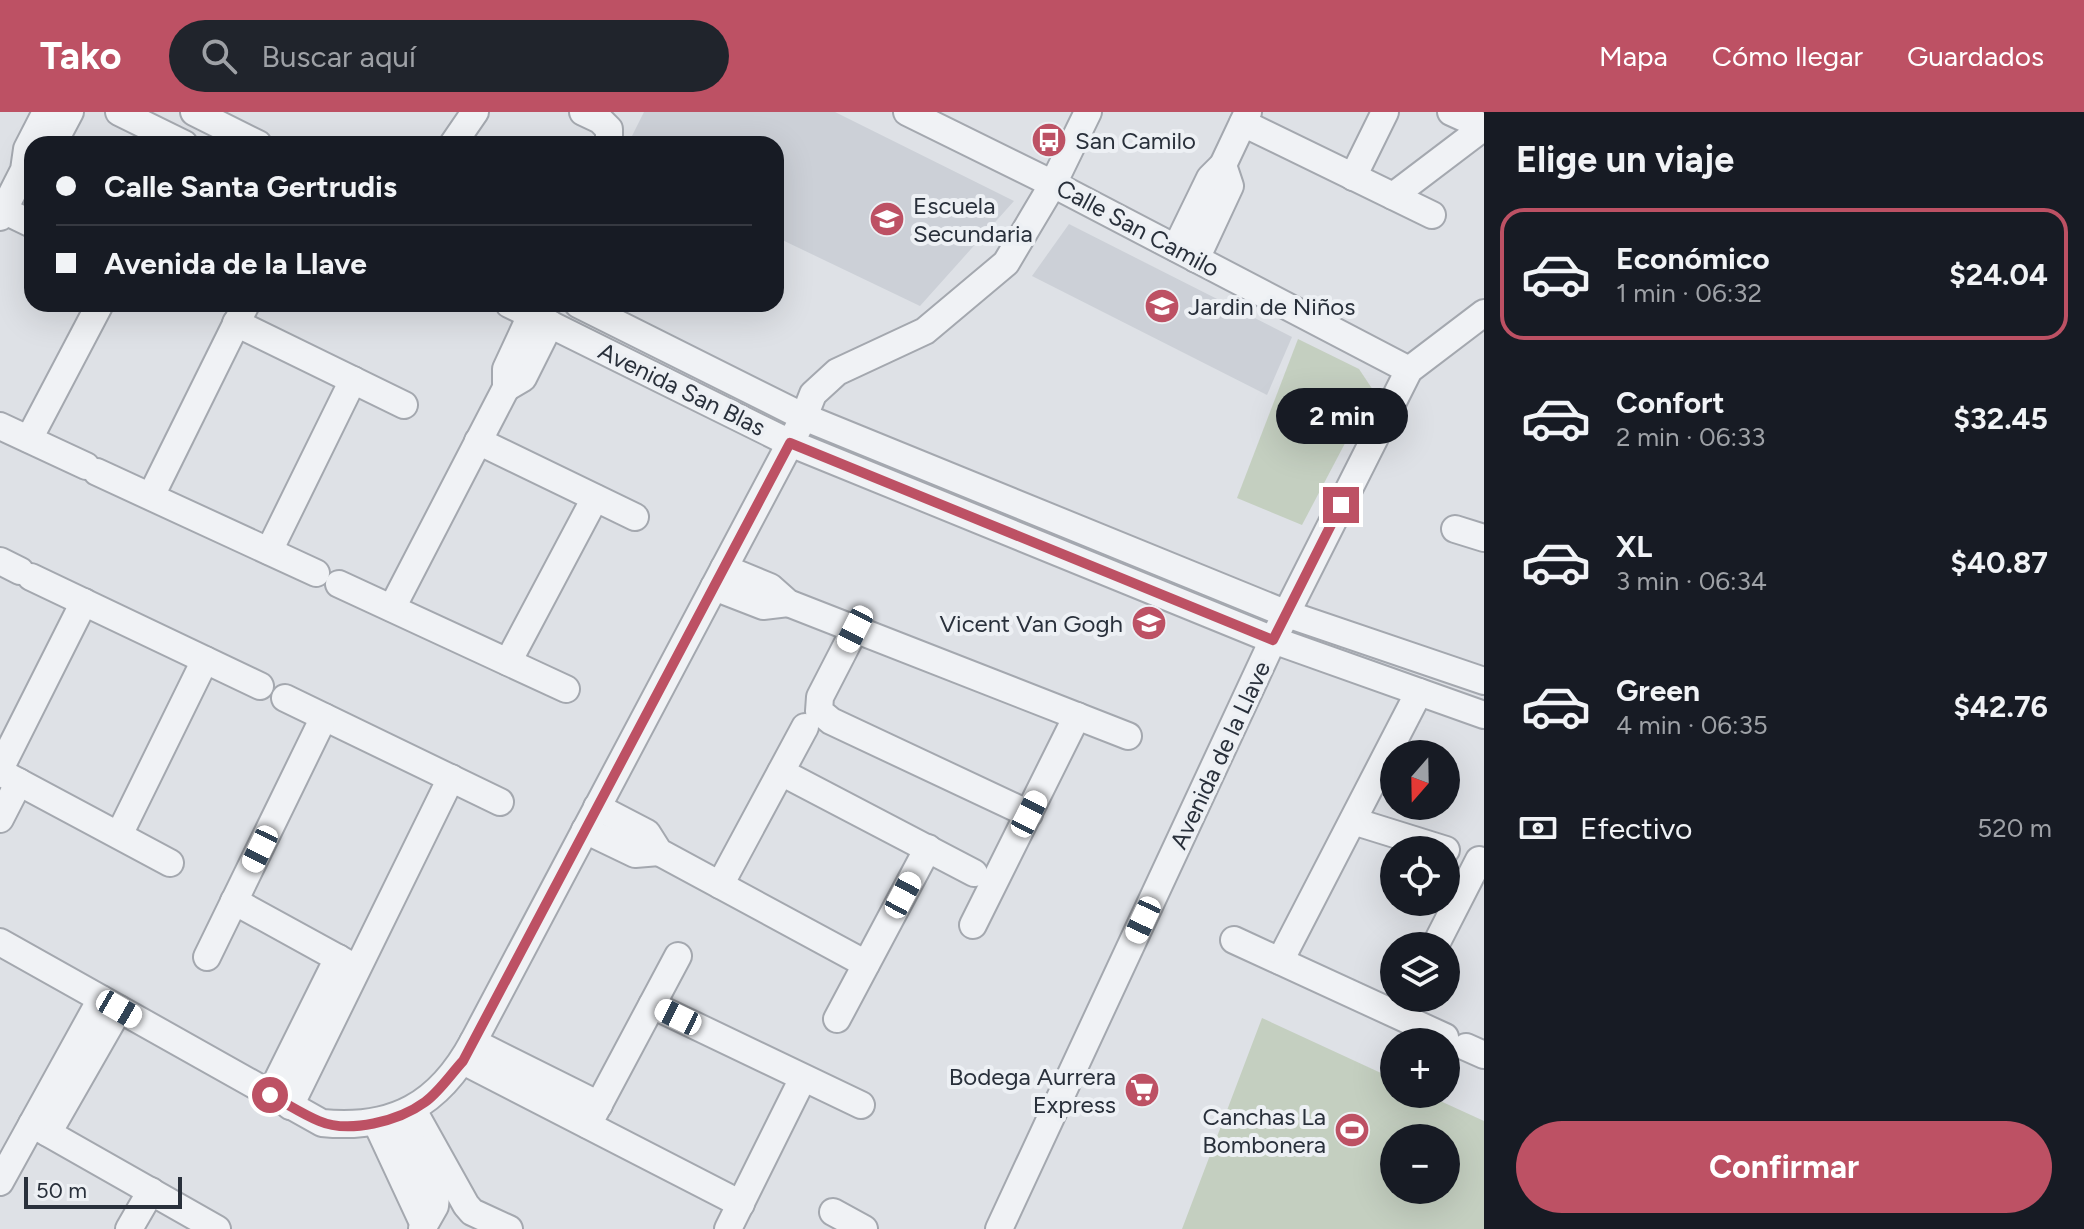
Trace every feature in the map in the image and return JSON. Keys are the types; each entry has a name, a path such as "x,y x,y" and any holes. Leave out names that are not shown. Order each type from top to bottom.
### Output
{"street":[{"path":"34,136 46,112"},
{"path":"57,136 70,112"},
{"path":"119,112 168,136"},
{"path":"583,112 600,120 609,129 609,136"},
{"name":"Calle San Camilo","path":"907,112 1053,184 1409,370"},
{"path":"0,942 322,1123 348,1125 404,1112 468,1052 804,417 813,394 837,372 925,331 1006,263 1053,184 1088,112"},
{"path":"1353,177 1385,112"},
{"path":"1393,196 1484,127 1451,112"},
{"path":"203,114 243,136"},
{"path":"1186,253 1230,186 1223,165 1246,117 1353,177 1432,215"},
{"path":"24,176 2,214 24,221"},
{"path":"29,439 96,312"},
{"name":"Avenida San Blas","path":"594,312 804,417 1287,614 1484,681"},
{"name":"Avenida de la Llave","path":"999,1229 1273,640 1409,370 1484,313"},
{"path":"392,608 506,388 506,369 530,315"},
{"name":"Avenida San Blas","path":"530,315 790,443 1273,640 1484,715"},
{"path":"151,496 244,320 404,405"},
{"path":"269,551 353,380"},
{"path":"0,426 566,689"},
{"path":"478,441 635,517"},
{"path":"508,662 595,498"},
{"path":"1455,529 1484,538"},
{"path":"17,570 260,686"},
{"path":"719,577 763,606 788,603 1128,736"},
{"path":"0,819 6,775 84,602"},
{"path":"855,629 820,697 819,711 831,721 1029,814"},
{"path":"119,835 205,660"},
{"path":"1280,961 1419,692"},
{"path":"285,698 500,802"},
{"path":"973,925 1077,716"},
{"path":"207,957 324,717"},
{"path":"720,885 805,727"},
{"path":"781,772 974,873"},
{"path":"6,775 170,863"},
{"path":"280,1100 348,964 451,778"},
{"path":"591,819 635,854 659,852 866,964"},
{"path":"1353,821 1401,836"},
{"path":"837,1019 928,848"},
{"path":"1443,932 1482,861 1460,854"},
{"path":"234,901 348,964"},
{"path":"1234,940 1280,961 1380,998"},
{"path":"594,1115 678,956"},
{"path":"0,1182 40,1128 110,1004"},
{"path":"652,1005 861,1105"},
{"path":"1411,1012 1465,1046"},
{"path":"468,1052 594,1115 741,1204"},
{"path":"728,1229 803,1078"},
{"path":"404,1112 501,1225"},
{"path":"404,1112 423,1227"},
{"path":"40,1128 217,1229"},
{"path":"129,1229 151,1191"},
{"path":"833,1212 864,1229"}],"shaded area":[{"name":"Escuela Secundaria","path":"644,112 835,112 1014,201 920,306 784,241 784,136 632,136"},
{"name":"Jardin de Niños","path":"1069,224 1292,337 1267,395 1032,276"}],"green space":[{"path":"1298,339 1359,369 1373,390 1302,525 1237,498"},
{"name":"Canchas La Bombonera","path":"1262,1018 1380,1073 1380,1108 1456,1108 1484,1121 1484,1229 1182,1229"}],"place":[{"name":"San Camilo","path":"1049,140"},
{"name":"Escuela Secundaria","path":"887,219"},
{"name":"Jardin de Niños","path":"1162,306"},
{"name":"Vicent Van Gogh","path":"1149,623"},
{"name":"Bodega Aurrera Express","path":"1142,1090"},
{"name":"Canchas La Bombonera","path":"1352,1130"}],"route":[{"path":"270,1095 322,1123 348,1125 376,1122 413,1110 428,1100 463,1061 790,443 1273,640 1341,505"}]}
